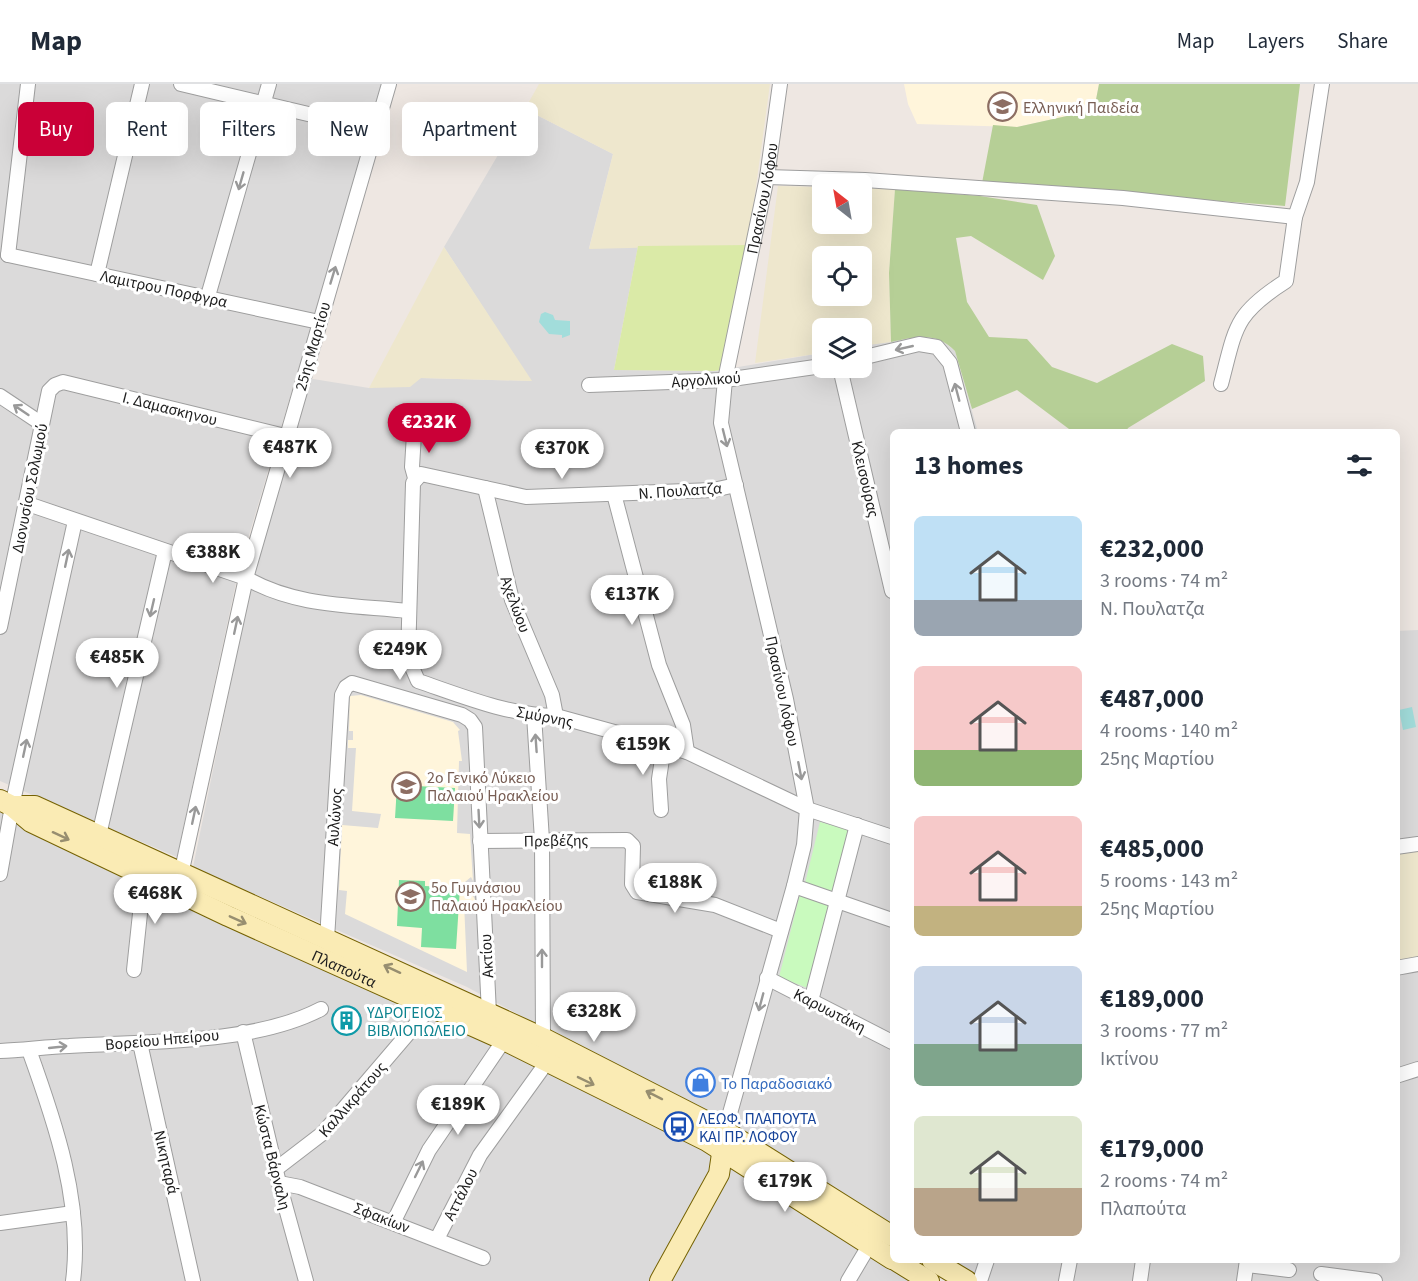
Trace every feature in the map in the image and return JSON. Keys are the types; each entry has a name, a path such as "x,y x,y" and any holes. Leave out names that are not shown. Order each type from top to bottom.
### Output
{"main road":[{"name":"Πλαπούτα","path":"6,803 35,806 99,835 179,882 284,930 431,1007 547,1062 724,1140"},
{"name":"Πλαπούτα","path":"6,803 32,822 144,876 179,882"},
{"name":"Πλαπούτα","path":"284,930 327,939 543,1038 724,1140 880,1236 890,1252"},
{"name":"Πρασίνου Λόφου","path":"660,1281 719,1174 724,1140"},
{"name":"Πλαπούτα","path":"900,1263 929,1281"},
{"path":"937,1263 967,1281"}],"street":[{"path":"4,256 28,84"},
{"path":"97,274 142,84"},
{"path":"182,84 255,102"},
{"path":"264,102 269,84"},
{"name":"25ης Μαρτίου","path":"384,102 389,84"},
{"name":"Πρασίνου Λόφου","path":"724,1140 804,845 807,808 786,699 721,423 725,380 767,177 780,84"},
{"path":"1221,384 1237,325 1249,307 1286,281 1294,217 1307,182 1322,84"},
{"path":"208,296 248,156"},
{"name":"25ης Μαρτίου","path":"179,882 246,578 285,436 368,156"},
{"path":"767,177 865,180 1123,198 1294,217"},
{"name":"Λαμιτρου Πορφγρα","path":"4,256 208,296 319,322"},
{"path":"872,355 919,344 937,346 950,363 967,429"},
{"name":"Αργολικού","path":"589,385 725,380 812,367"},
{"name":"Κλεισούρας","path":"842,378 890,582"},
{"name":"Ι. Δαμασκηνου","path":"55,385 63,382 285,436"},
{"name":"Διονυσίου Σολωμού","path":"0,627 49,391 55,385"},
{"path":"0,396 42,424"},
{"path":"414,434 408,658 418,681 415,701"},
{"name":"Ν. Πουλατζα","path":"414,480 421,474 526,497 713,490 736,485"},
{"name":"Αχελώου","path":"485,488 512,600 552,695 556,716"},
{"path":"614,494 659,665 683,725 687,752"},
{"path":"27,504 246,578 263,588 297,600 409,611"},
{"path":"0,874 6,803 75,521"},
{"path":"99,835 165,551"},
{"name":"Σμύρνης","path":"418,681 479,701 534,715 556,716 687,752 807,808 890,836"},
{"name":"Αυλώνος","path":"327,939 342,695 346,687 352,683 415,701"},
{"name":"Ακτίου","path":"415,701 462,715 475,727 489,1013"},
{"path":"534,715 542,840 543,1038"},
{"path":"661,810 659,779 664,746"},
{"path":"811,1001 839,901 857,825"},
{"name":"Πρεβέζης","path":"480,841 630,842 633,846 632,884 637,892 715,905 781,931"},
{"path":"1400,847 1418,844"},
{"path":"134,970 144,876"},
{"path":"794,885 890,919"},
{"path":"1400,967 1418,964"},
{"name":"Καρυωτάκη","path":"767,978 890,1041"},
{"name":"Καλλικράτους","path":"278,1176 323,1134 445,993"},
{"name":"Βορείου Ηπείρου","path":"0,1052 140,1043 243,1032 285,1023 321,1009"},
{"name":"Κώστα Βάρναλη","path":"243,1032 306,1281"},
{"path":"394,1221 429,1150 504,1040"},
{"name":"Νικηταρά","path":"140,1043 193,1281"},
{"path":"29,1050 57,1131 73,1213 76,1255 73,1281"},
{"name":"Αττάλου","path":"437,1239 480,1155 547,1062"},
{"path":"1400,1076 1418,1069"},
{"name":"Σφακίων","path":"278,1176 300,1187 394,1221 483,1258"},
{"path":"0,1223 73,1213"},
{"path":"848,1281 880,1236"},
{"path":"980,1281 986,1263"},
{"path":"1066,1281 1069,1263"},
{"path":"1140,1281 1143,1263"},
{"path":"1244,1281 1247,1263 1289,1270"},
{"path":"1321,1274 1375,1281"}],"shaded area":[{"path":"0,84 383,84 378,102 308,102 308,156 362,156 239,569 177,857 0,781"},
{"path":"539,84 770,84 748,245 589,249 613,154 538,116 538,102 529,102"},
{"name":"Ελληνική Παιδεία","path":"904,84 1099,84 1094,110 1017,127 917,124 908,104"},
{"path":"538,116 613,154 589,248 638,246 614,370 714,371 812,355 812,378 872,378 872,344 923,336 938,337 955,351 977,429 890,429 890,1225 574,1044 467,987 193,867 254,571 307,378 369,388 421,378 531,381 444,247 497,156 538,156"},
{"path":"778,186 812,187 812,234 872,234 872,188 895,189 889,273 891,342 872,345 872,318 812,318 812,354 755,363"},
{"path":"444,247 532,381 421,378 410,387 369,388"},
{"path":"1418,630 1418,1281 982,1281 953,1263 1400,1263 1400,631"},
{"path":"361,695 453,722 460,730 458,731 462,761 459,761 457,833 470,834 473,881 471,877 465,882 477,903 464,902 467,972 345,914 347,891 339,890 342,825 378,828 381,814 352,811 356,748 348,748 348,740 353,740 353,731 349,731 350,696"},
{"name":"ΥΔΡΟΓΕΙΟΣ ΒΙΒΛΙΟΠΩΛΕΙΟ","path":"0,811 536,1061 708,1152 912,1281 0,1281"},
{"path":"1418,850 1418,960 1400,963 1400,853"}],"green space":[{"path":"1099,84 1300,84 1285,206 982,183 993,125 1017,127 1094,110"},
{"path":"895,189 980,196 1037,205 1055,256 1043,280 971,236 956,238 967,302 989,337 1027,339 1052,367 1097,383 1172,344 1203,356 1205,381 1128,429 1069,429 1017,390 972,409 955,351 948,345 940,340 925,337 891,342 889,273"},
{"path":"748,245 727,369 714,371 614,370 638,246"},
{"path":"397,785 455,788 453,821 395,818"},
{"path":"820,822 851,830 835,893 805,883"},
{"path":"399,880 425,881 425,886 460,888 456,949 421,947 422,928 397,926"},
{"path":"800,894 832,905 810,989 779,977"}],"water":[{"path":"545,312 553,315 555,320 570,321 570,335 562,338 562,335 549,334 539,322 541,314"},
{"path":"1412,707 1416,727 1403,730 1400,710"}],"place":[{"name":"Ελληνική Παιδεία","path":"1002,107"},
{"name":"2ο Γενικό Λύκειο Παλαιού Ηρακλείου","path":"406,786"},
{"name":"5ο Γυμνάσιου Παλαιού Ηρακλείου","path":"410,896"},
{"name":"ΥΔΡΟΓΕΙΟΣ ΒΙΒΛΙΟΠΩΛΕΙΟ","path":"346,1021"},
{"name":"Το Παραδοσιακό","path":"700,1083"},
{"name":"ΛΕΩΦ. ΠΛΑΠΟΥΤΑ ΚΑΙ ΠΡ. ΛΟΦΟΥ","path":"678,1127"}]}
